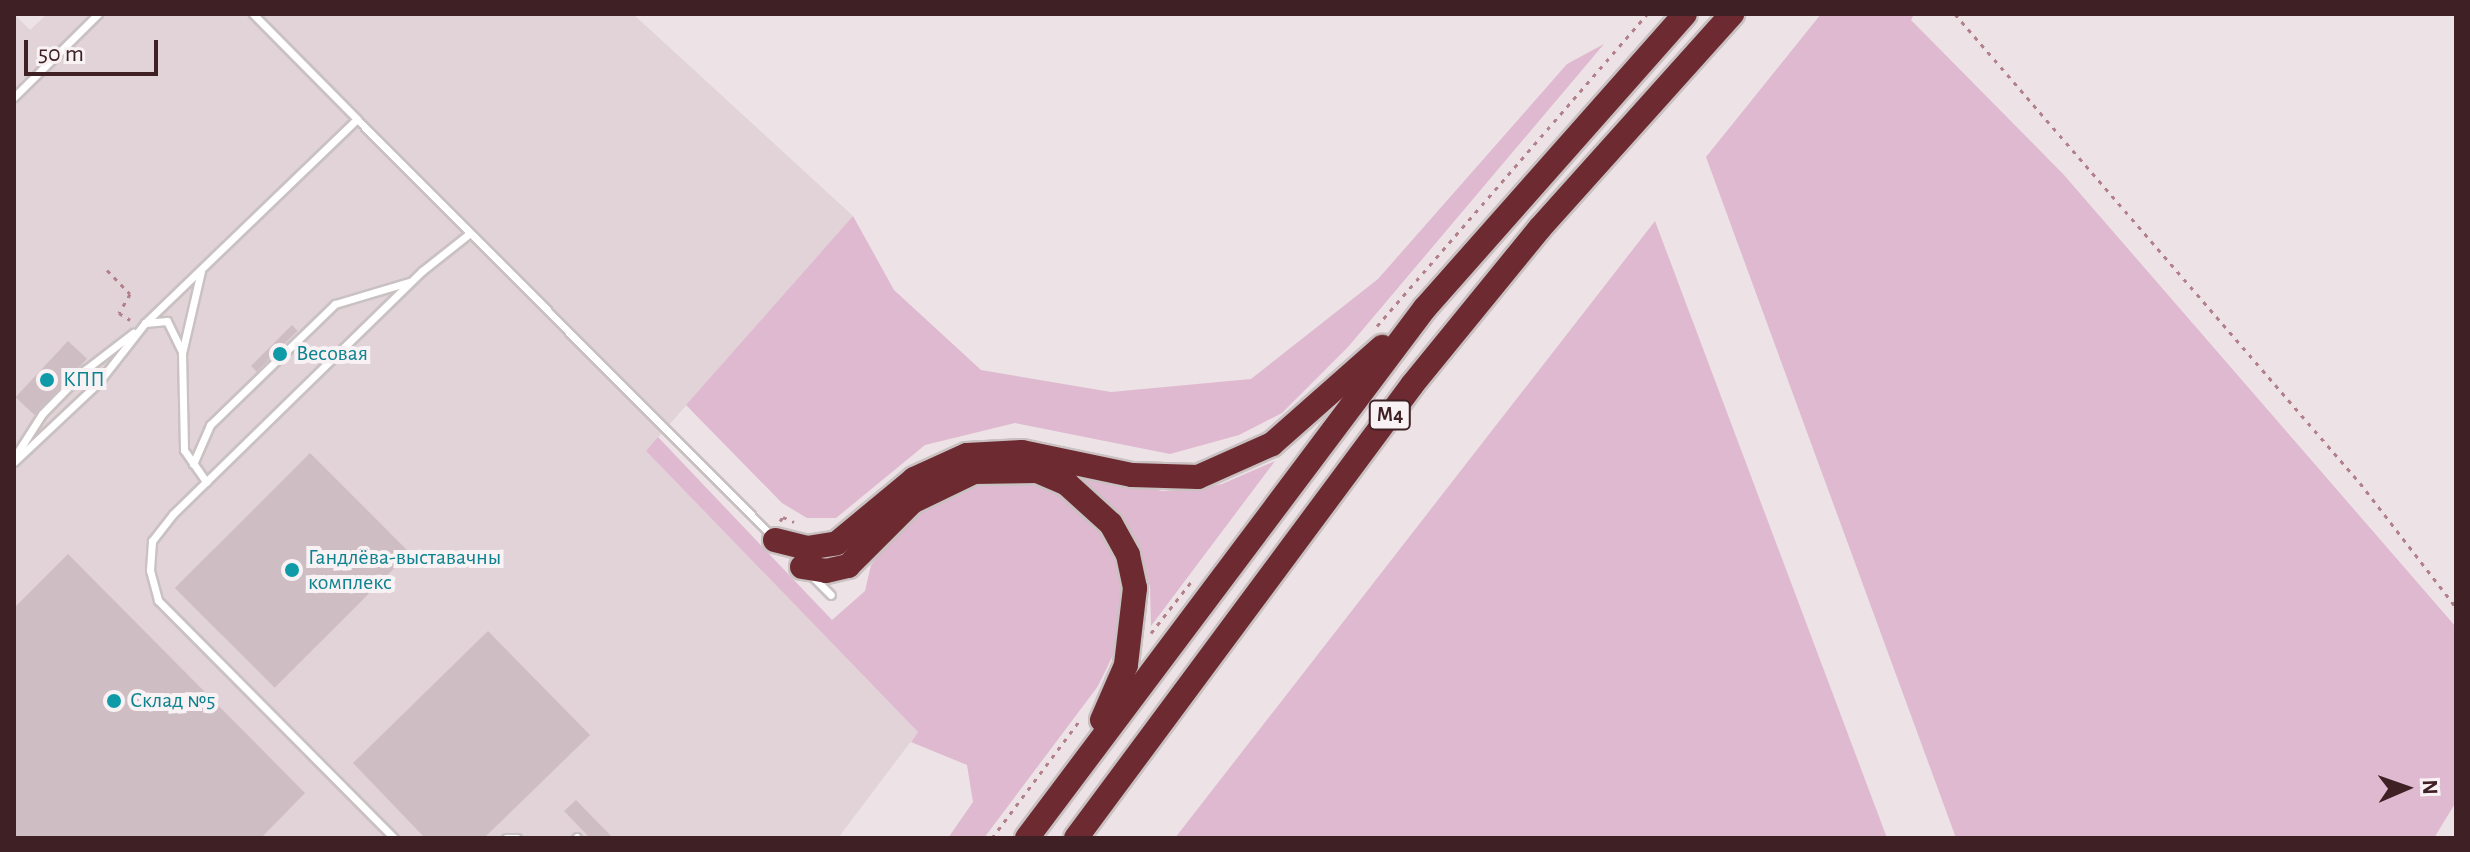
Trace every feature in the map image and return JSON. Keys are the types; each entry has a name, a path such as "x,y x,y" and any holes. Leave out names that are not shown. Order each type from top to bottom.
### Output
{"highway":[{"name":"М4","path":"1027,838 1425,308 1685,14"},
{"name":"М4","path":"1076,838 1412,385 1540,228 1732,14"},
{"path":"772,537 807,548 837,543 914,479 967,455 1022,452 1168,480 1235,465 1272,444 1425,308"},
{"path":"802,567 826,571 848,566 912,502 974,472 1037,471 1091,502 1128,555 1134,625 1126,665 1085,758"}],"lane":[{"path":"14,97 98,14"},
{"path":"253,14 831,595"},
{"path":"14,460 42,414 85,370 143,325 357,119"},
{"path":"394,838 158,600 150,570 152,541 206,482 412,281 470,233"},
{"path":"202,269 182,353 184,450 206,482"},
{"path":"193,464 210,425 335,304 412,281"},
{"path":"14,460 98,383 143,325 167,321 182,353"},
{"path":"506,838 517,838"}],"path":[{"path":"1375,328 1647,14"},
{"path":"1955,14 2360,483 2456,607"},
{"path":"107,270 130,294 119,313 143,325"},
{"path":"772,537 783,517 797,523"},
{"path":"1126,665 1193,580"},
{"path":"992,838 1086,713"}],"shaded area":[{"path":"14,14 30,30 47,14 633,14 853,216 646,451 918,732 838,838 14,838"},
{"path":"1821,14 1914,14 1911,20 2064,175 2456,627 2456,802 2434,838 1956,838 1706,157"},
{"path":"1604,44 1348,347 1282,413 1239,435 1170,454 1015,423 925,445 836,518 807,518 782,503 686,405 853,216 894,290 981,370 1111,392 1251,379 1378,279 1567,64"},
{"path":"1655,221 1887,838 1175,838"},
{"path":"658,437 832,620 865,591 871,565 905,521 952,491 998,479 1033,477 1095,515 1118,551 1126,602 1120,641 1098,686 984,838 948,838 973,802 967,765 911,742 918,732 646,451"},
{"path":"1275,461 1151,626 1150,587 1139,547 1117,513 1088,485 1055,472 1058,468 1162,491 1192,490 1222,484"}],"building":[{"path":"292,325 298,331 257,372 251,366"},
{"name":"КПП","path":"68,341 87,359 35,415 15,397"},
{"name":"Гандлёва-выставачны комплекс","path":"310,453 410,553 275,688 175,588"},
{"name":"Склад №5","path":"68,554 305,793 261,838 14,838 14,608"},
{"name":"Гандлёва-выставачны комплекс","path":"488,631 590,735 484,838 425,838 353,763"},
{"path":"576,800 613,838 590,838 564,811"}],"place":[{"name":"Весовая","path":"280,354"},
{"name":"КПП","path":"47,380"},
{"name":"Гандлёва-выставачны комплекс","path":"292,570"},
{"name":"Склад №5","path":"114,701"}]}
